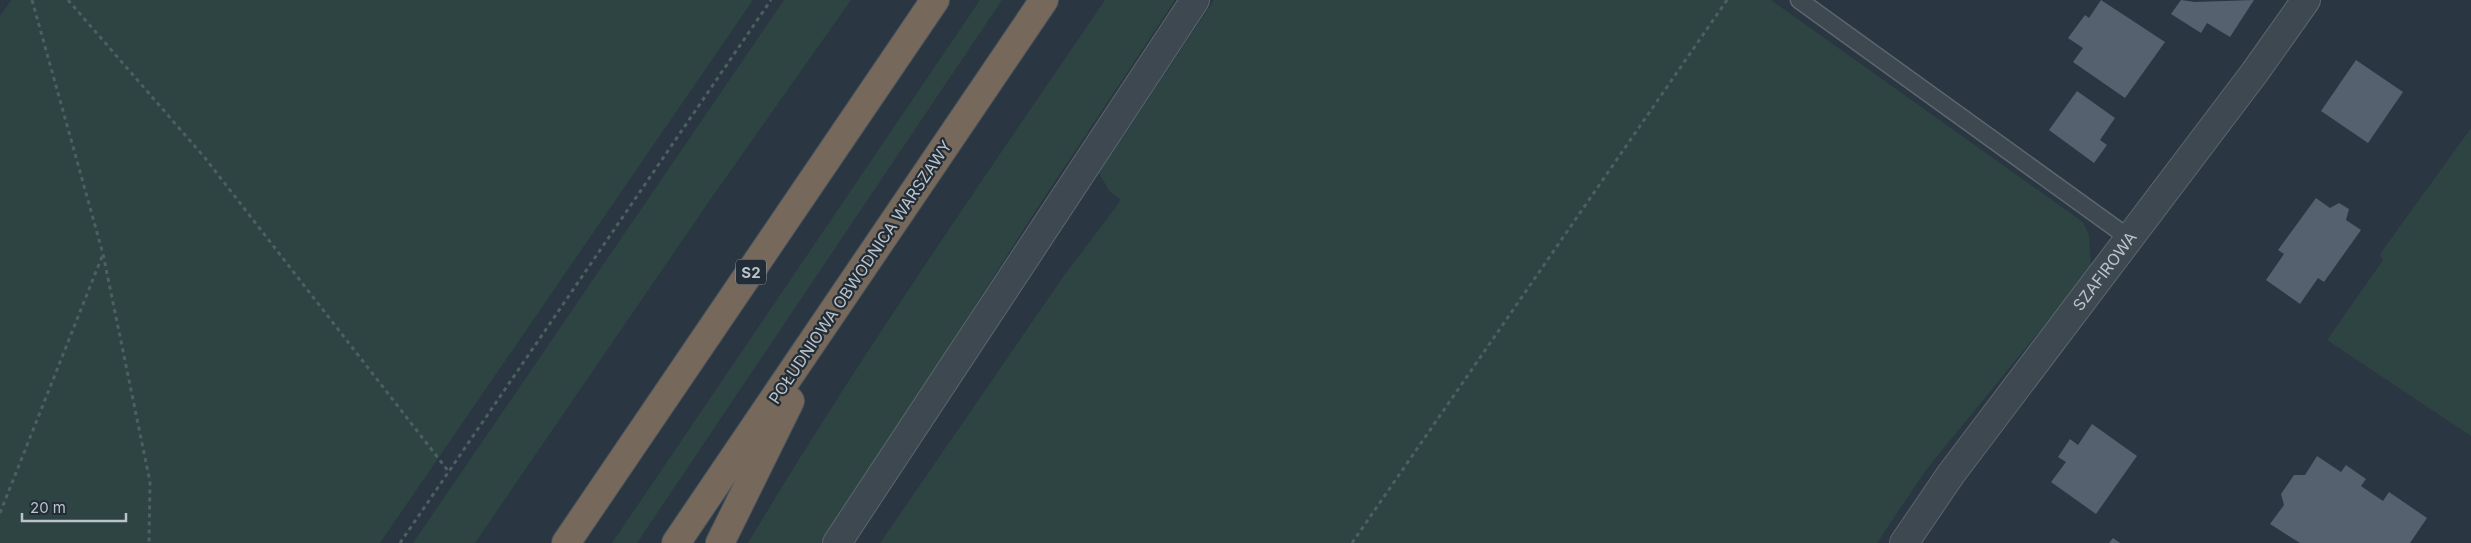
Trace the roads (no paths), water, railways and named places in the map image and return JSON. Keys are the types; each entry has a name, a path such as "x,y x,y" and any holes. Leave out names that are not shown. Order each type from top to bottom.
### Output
{"highway":[{"name":"S2","path":"566,543 935,0"},
{"name":"POŁUDNIOWA OBWODNICA WARSZAWY","path":"676,543 1044,0"},
{"path":"720,543 836,308"}],"street":[{"path":"837,543 1195,0"},
{"name":"SZAFIROWA","path":"1904,543 1951,474 2306,0"}],"lane":[{"path":"1799,0 2129,238"}]}
